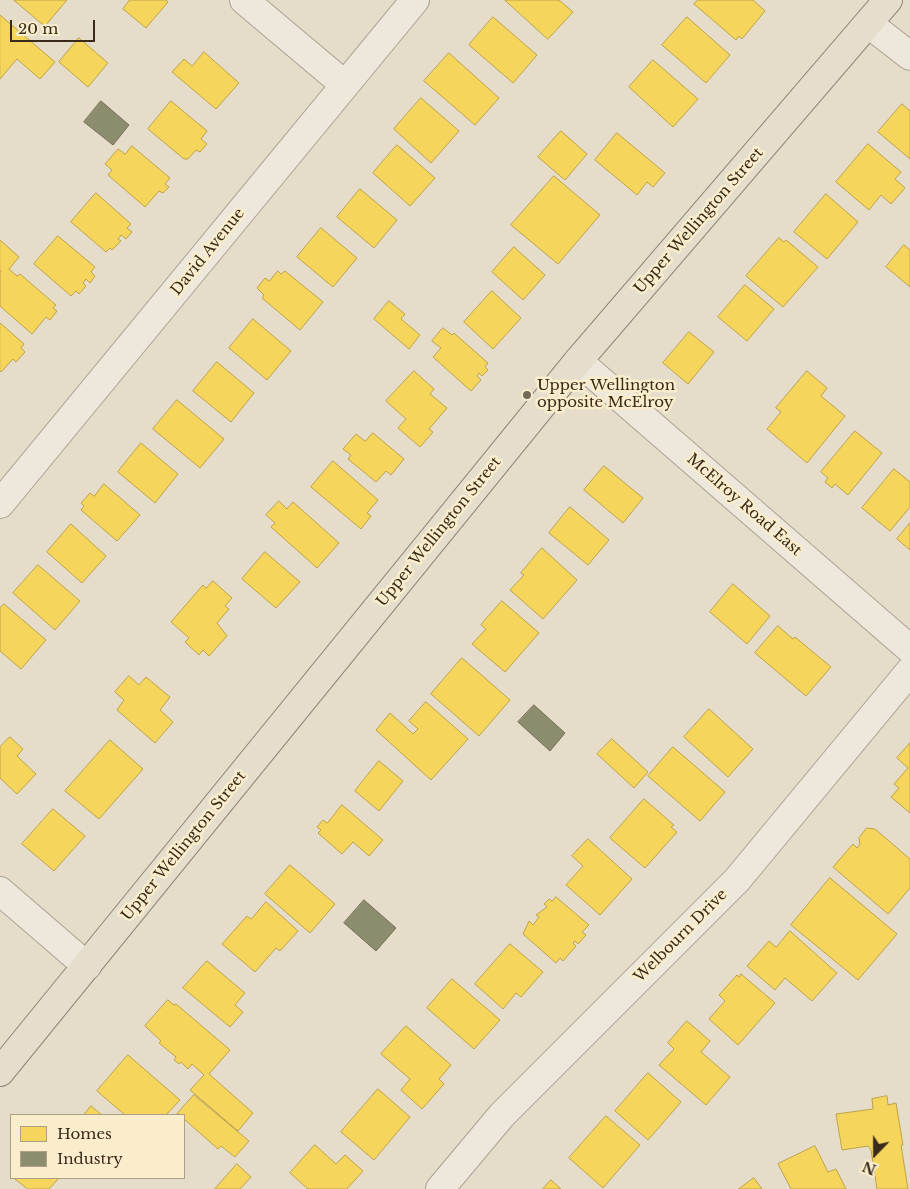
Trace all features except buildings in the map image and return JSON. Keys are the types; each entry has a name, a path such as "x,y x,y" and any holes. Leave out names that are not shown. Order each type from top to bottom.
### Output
{"main road":[{"name":"Upper Wellington Street","path":"0,1072 578,361 888,0"}],"street":[{"path":"244,0 345,85"},
{"name":"David Avenue","path":"0,504 415,0"},
{"path":"869,24 910,56"},
{"name":"McElroy Road East","path":"578,361 910,649"},
{"name":"Welbourn Drive","path":"440,1189 502,1115 737,880 910,671"},
{"path":"0,891 87,966"}],"place":[{"name":"Upper Wellington opposite McElroy","path":"527,395"}]}
